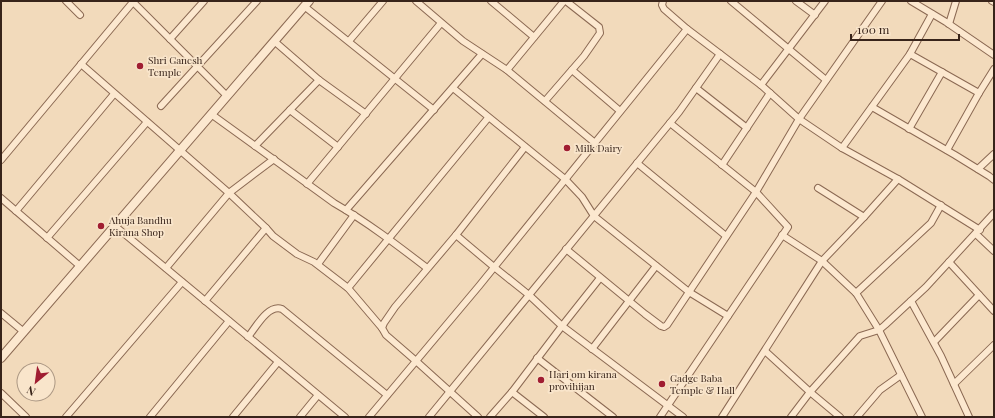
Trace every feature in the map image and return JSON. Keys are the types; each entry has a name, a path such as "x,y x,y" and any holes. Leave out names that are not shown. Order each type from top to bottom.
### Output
{"street":[{"path":"66,1 80,15"},
{"path":"161,106 257,1"},
{"path":"349,41 383,1"},
{"path":"416,1 441,23 482,54 507,70 594,143"},
{"path":"492,1 534,37"},
{"path":"507,70 563,1 598,27 600,33 572,70 545,101"},
{"path":"663,1 662,5 664,8 687,29 770,93 799,119 842,148 941,205 978,232 994,251"},
{"path":"731,1 826,80"},
{"path":"796,1 815,15"},
{"path":"761,86 825,1"},
{"path":"566,249 628,301 661,326 664,327 667,325 756,192 799,119 882,1"},
{"path":"911,1 994,54"},
{"path":"949,24 956,1"},
{"path":"1,160 133,2 227,96"},
{"path":"170,38 200,2"},
{"path":"1,358 306,4 434,110"},
{"path":"842,148 910,54 932,14"},
{"path":"307,184 441,23"},
{"path":"369,417 494,267 687,29"},
{"path":"274,41 319,80 366,114"},
{"path":"346,210 482,54"},
{"path":"429,417 670,123 720,54"},
{"path":"910,54 979,93"},
{"path":"80,64 229,193 273,236 297,254 318,264 348,288 382,328 386,335 478,417"},
{"path":"947,150 994,69"},
{"path":"572,70 620,111"},
{"path":"909,129 942,72"},
{"path":"256,146 319,80"},
{"path":"453,88 488,118 565,179 582,197 594,216 689,292 728,316"},
{"path":"696,88 747,128"},
{"path":"722,165 770,93"},
{"path":"16,211 114,94"},
{"path":"872,107 947,150 994,180"},
{"path":"290,110 338,147"},
{"path":"211,114 307,184 389,239 427,268"},
{"path":"348,288 488,118"},
{"path":"47,238 147,122"},
{"path":"660,417 788,227 756,192 670,123"},
{"path":"382,328 384,322 395,307 456,235 525,147"},
{"path":"978,169 994,154"},
{"path":"166,268 229,193 274,159"},
{"path":"637,164 726,236"},
{"path":"722,417 822,261 898,179"},
{"path":"818,188 864,217"},
{"path":"1,198 80,266"},
{"path":"856,293 931,223 941,205"},
{"path":"792,417 810,392 860,336 879,330 911,301 994,214"},
{"path":"318,264 354,215"},
{"path":"115,226 345,417"},
{"path":"204,301 266,228"},
{"path":"456,235 529,295 562,326 682,417"},
{"path":"782,235 822,261 856,293 879,330 922,417"},
{"path":"949,262 994,311"},
{"path":"592,349 656,266"},
{"path":"490,417 512,392 600,278"},
{"path":"66,417 182,282"},
{"path":"934,342 979,295"},
{"path":"911,301 934,342 969,417"},
{"path":"248,337 271,309 282,309 387,395"},
{"path":"1,313 24,332"},
{"path":"150,417 229,321"},
{"path":"954,384 994,345"},
{"path":"765,351 840,417"},
{"path":"537,358 613,417"},
{"path":"233,417 278,362"},
{"path":"857,417 880,390 901,374"},
{"path":"512,392 544,417"},
{"path":"1,393 26,417"},
{"path":"300,417 318,395"}],"place":[{"name":"Shri Ganesh Temple","path":"140,66"},
{"name":"Milk Dairy","path":"567,148"},
{"name":"Ahuja Bandhu Kirana Shop","path":"101,226"},
{"name":"Hari om kirana provihijan","path":"541,380"},
{"name":"Gadge Baba Temple & Hall","path":"662,384"}]}
